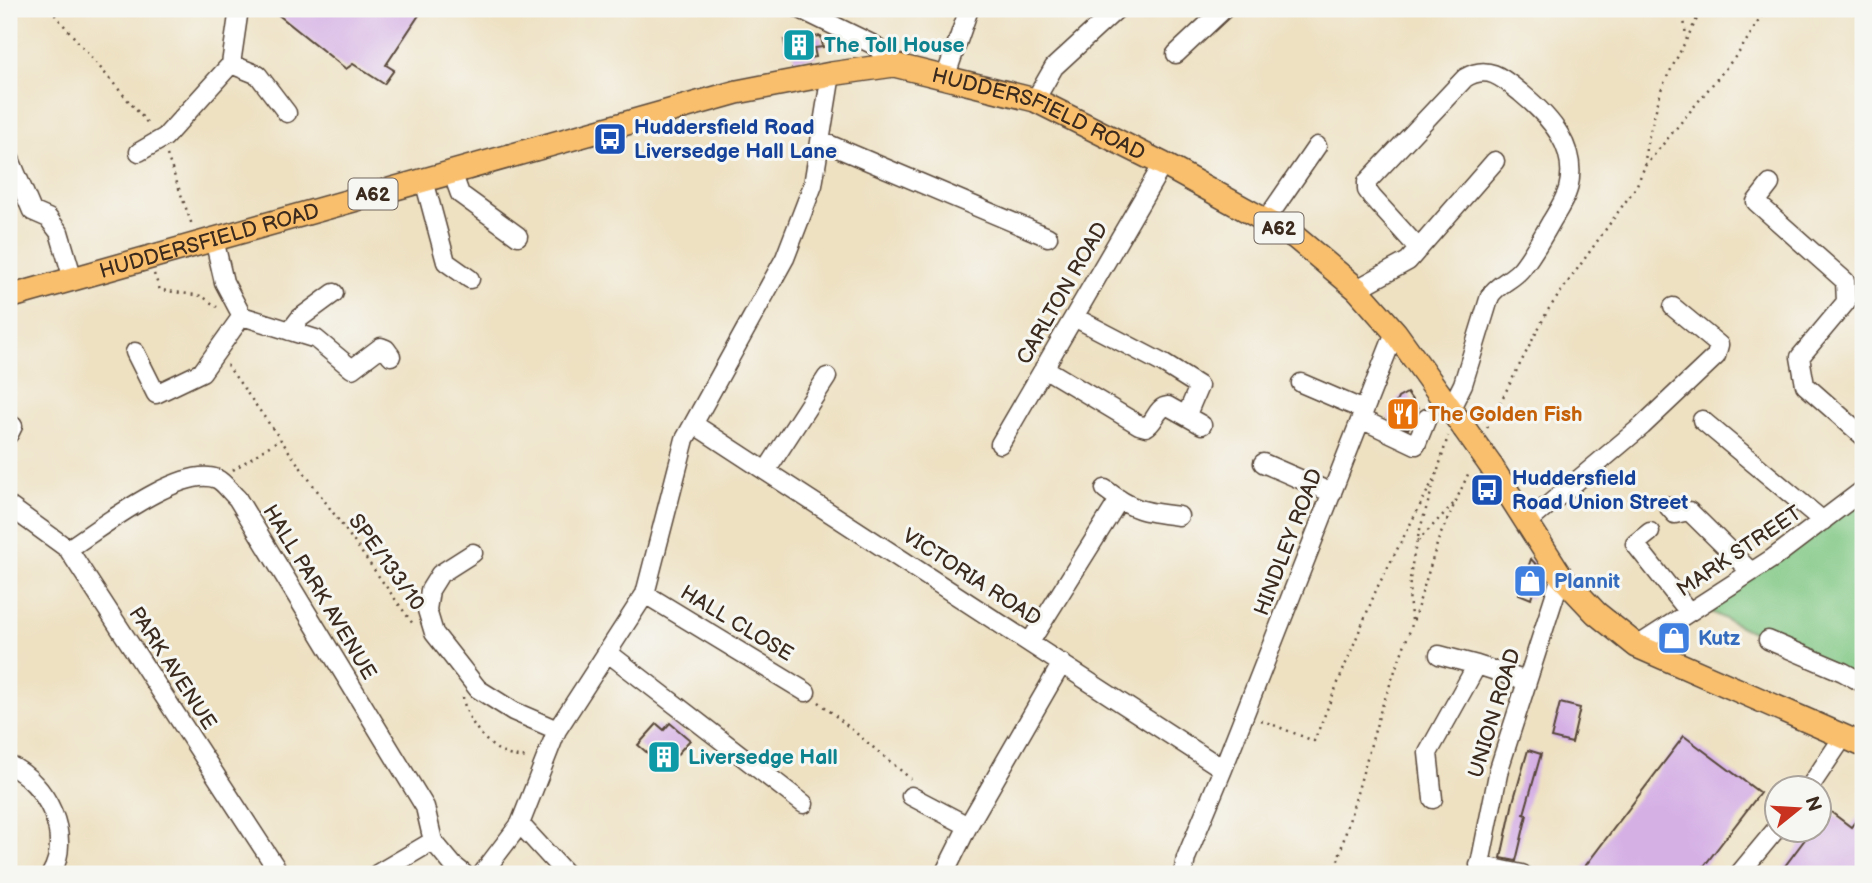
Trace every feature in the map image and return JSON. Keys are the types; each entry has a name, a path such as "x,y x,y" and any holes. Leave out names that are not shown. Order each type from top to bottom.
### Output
{"main road":[{"name":"HUDDERSFIELD ROAD","path":"9,297 737,92 894,65 1035,100 1163,163 1296,237 1357,289 1395,332 1464,421 1481,466 1527,523 1561,576 1596,613 1637,646 1854,741"}],"street":[{"path":"139,152 161,139 231,64 239,9"},
{"path":"800,9 874,45 894,65"},
{"path":"945,78 969,9"},
{"path":"1035,100 1054,67 1117,9"},
{"path":"1175,54 1224,9"},
{"path":"231,64 258,75 287,113"},
{"path":"1419,249 1372,197 1367,190 1367,182 1457,85 1473,73 1487,72 1517,89 1552,122 1565,144 1572,166 1565,196 1532,254 1517,274 1495,289 1490,296 1463,384 1464,421"},
{"path":"482,874 520,824 557,730 645,594 685,439 785,258 813,186 831,74"},
{"path":"821,141 1048,237"},
{"path":"1266,220 1317,146"},
{"path":"10,159 33,211 54,224 73,279"},
{"path":"1357,289 1408,261 1495,161"},
{"name":"CARLTON ROAD","path":"1000,444 1163,163"},
{"path":"452,172 460,194 518,236"},
{"path":"424,180 446,262 470,279"},
{"path":"1770,184 1756,202 1845,281 1846,302 1800,357 1805,385 1863,436"},
{"path":"206,242 240,319"},
{"path":"289,331 300,318 334,293"},
{"path":"1527,523 1642,426 1716,356 1718,345 1673,307"},
{"path":"1074,317 1164,363 1199,386 1188,412"},
{"path":"240,319 316,339 352,369 381,347 391,356"},
{"path":"135,352 156,394 202,372 240,319"},
{"name":"HINDLEY ROAD","path":"1183,874 1186,858 1395,332"},
{"path":"1044,368 1139,425 1146,427 1151,424 1159,410 1168,406 1202,425"},
{"path":"766,471 827,377"},
{"path":"1301,383 1416,445 1427,418"},
{"path":"1702,420 1823,521"},
{"name":"VICTORIA ROAD","path":"695,425 1223,769"},
{"path":"1263,463 1332,493"},
{"path":"68,549 148,496 193,476 218,480"},
{"name":"HALL PARK AVENUE","path":"218,480 237,498 425,807 433,841 464,874"},
{"name":"MARK STREET","path":"1637,646 1751,572 1863,490"},
{"path":"1030,642 1112,494 1142,512 1179,516"},
{"name":"PARK AVENUE","path":"9,506 68,549 280,874"},
{"path":"1668,506 1675,514 1689,511 1751,572"},
{"path":"1650,532 1635,544 1689,612"},
{"path":"473,553 440,574 430,590 427,610 434,634 478,689 513,711 557,730"},
{"name":"UNION ROAD","path":"1522,874 1479,870 1499,769 1561,576"},
{"name":"HALL CLOSE","path":"645,594 806,692"},
{"path":"1768,640 1863,683"},
{"path":"607,652 804,804"},
{"path":"1439,655 1527,681"},
{"path":"944,874 968,826 1062,663"},
{"path":"1433,799 1428,753 1477,665"},
{"path":"1823,774 1854,741"},
{"path":"9,765 34,786 50,805 60,834 56,865 51,874"},
{"path":"911,796 968,826"},
{"path":"520,824 566,874"},
{"path":"377,874 433,841"},
{"path":"1740,874 1764,844"}],"path":[{"path":"50,9 161,139 206,242"},
{"path":"1683,9 1686,37"},
{"path":"1645,166 1646,147 1661,87 1702,9"},
{"path":"1245,713 1314,741 1377,588 1464,421 1612,223 1636,187 1645,166 1740,51 1766,9"},
{"path":"148,258 160,290 202,296 240,319"},
{"name":"SPE/133/10","path":"217,351 418,631"},
{"path":"218,480 280,439"},
{"path":"1334,874 1381,709 1413,622 1439,538 1459,498 1481,466"},
{"path":"1413,622 1409,605 1416,543 1438,471"},
{"path":"1416,543 1459,498"},
{"path":"806,692 911,796"},
{"path":"462,693 463,704 478,733 506,754 545,761"}],"green space":[{"path":"1863,495 1863,678 1768,640 1703,608"}],"building":[{"path":"271,9 423,9 386,65 394,70 384,84 353,64 346,69"},
{"name":"The Toll House","path":"821,36 823,47 814,48 816,57 794,60 793,51 786,52 784,40"},
{"name":"The Golden Fish","path":"1407,393 1418,408 1408,429 1388,419 1398,398"},
{"name":"Plannit","path":"1531,559 1540,569 1531,599 1519,594"},
{"path":"1560,703 1580,708 1572,743 1551,738"},
{"name":"Liversedge Hall","path":"670,723 690,740 665,768 638,745 657,724 664,730"},
{"path":"1684,736 1760,793 1698,874 1590,874 1583,869"},
{"path":"1528,750 1541,754 1524,814 1527,815 1516,861 1501,858"},
{"path":"1863,811 1863,874 1779,874 1802,844 1834,844 1834,814 1851,827"}],"place":[{"name":"The Toll House","path":"799,45"},
{"name":"Huddersfield Road Liversedge Hall Lane","path":"610,139"},
{"name":"The Golden Fish","path":"1403,414"},
{"name":"Huddersfield Road Union Street","path":"1487,490"},
{"name":"Plannit","path":"1530,581"},
{"name":"Kutz","path":"1674,638"},
{"name":"Liversedge Hall","path":"664,757"}]}
